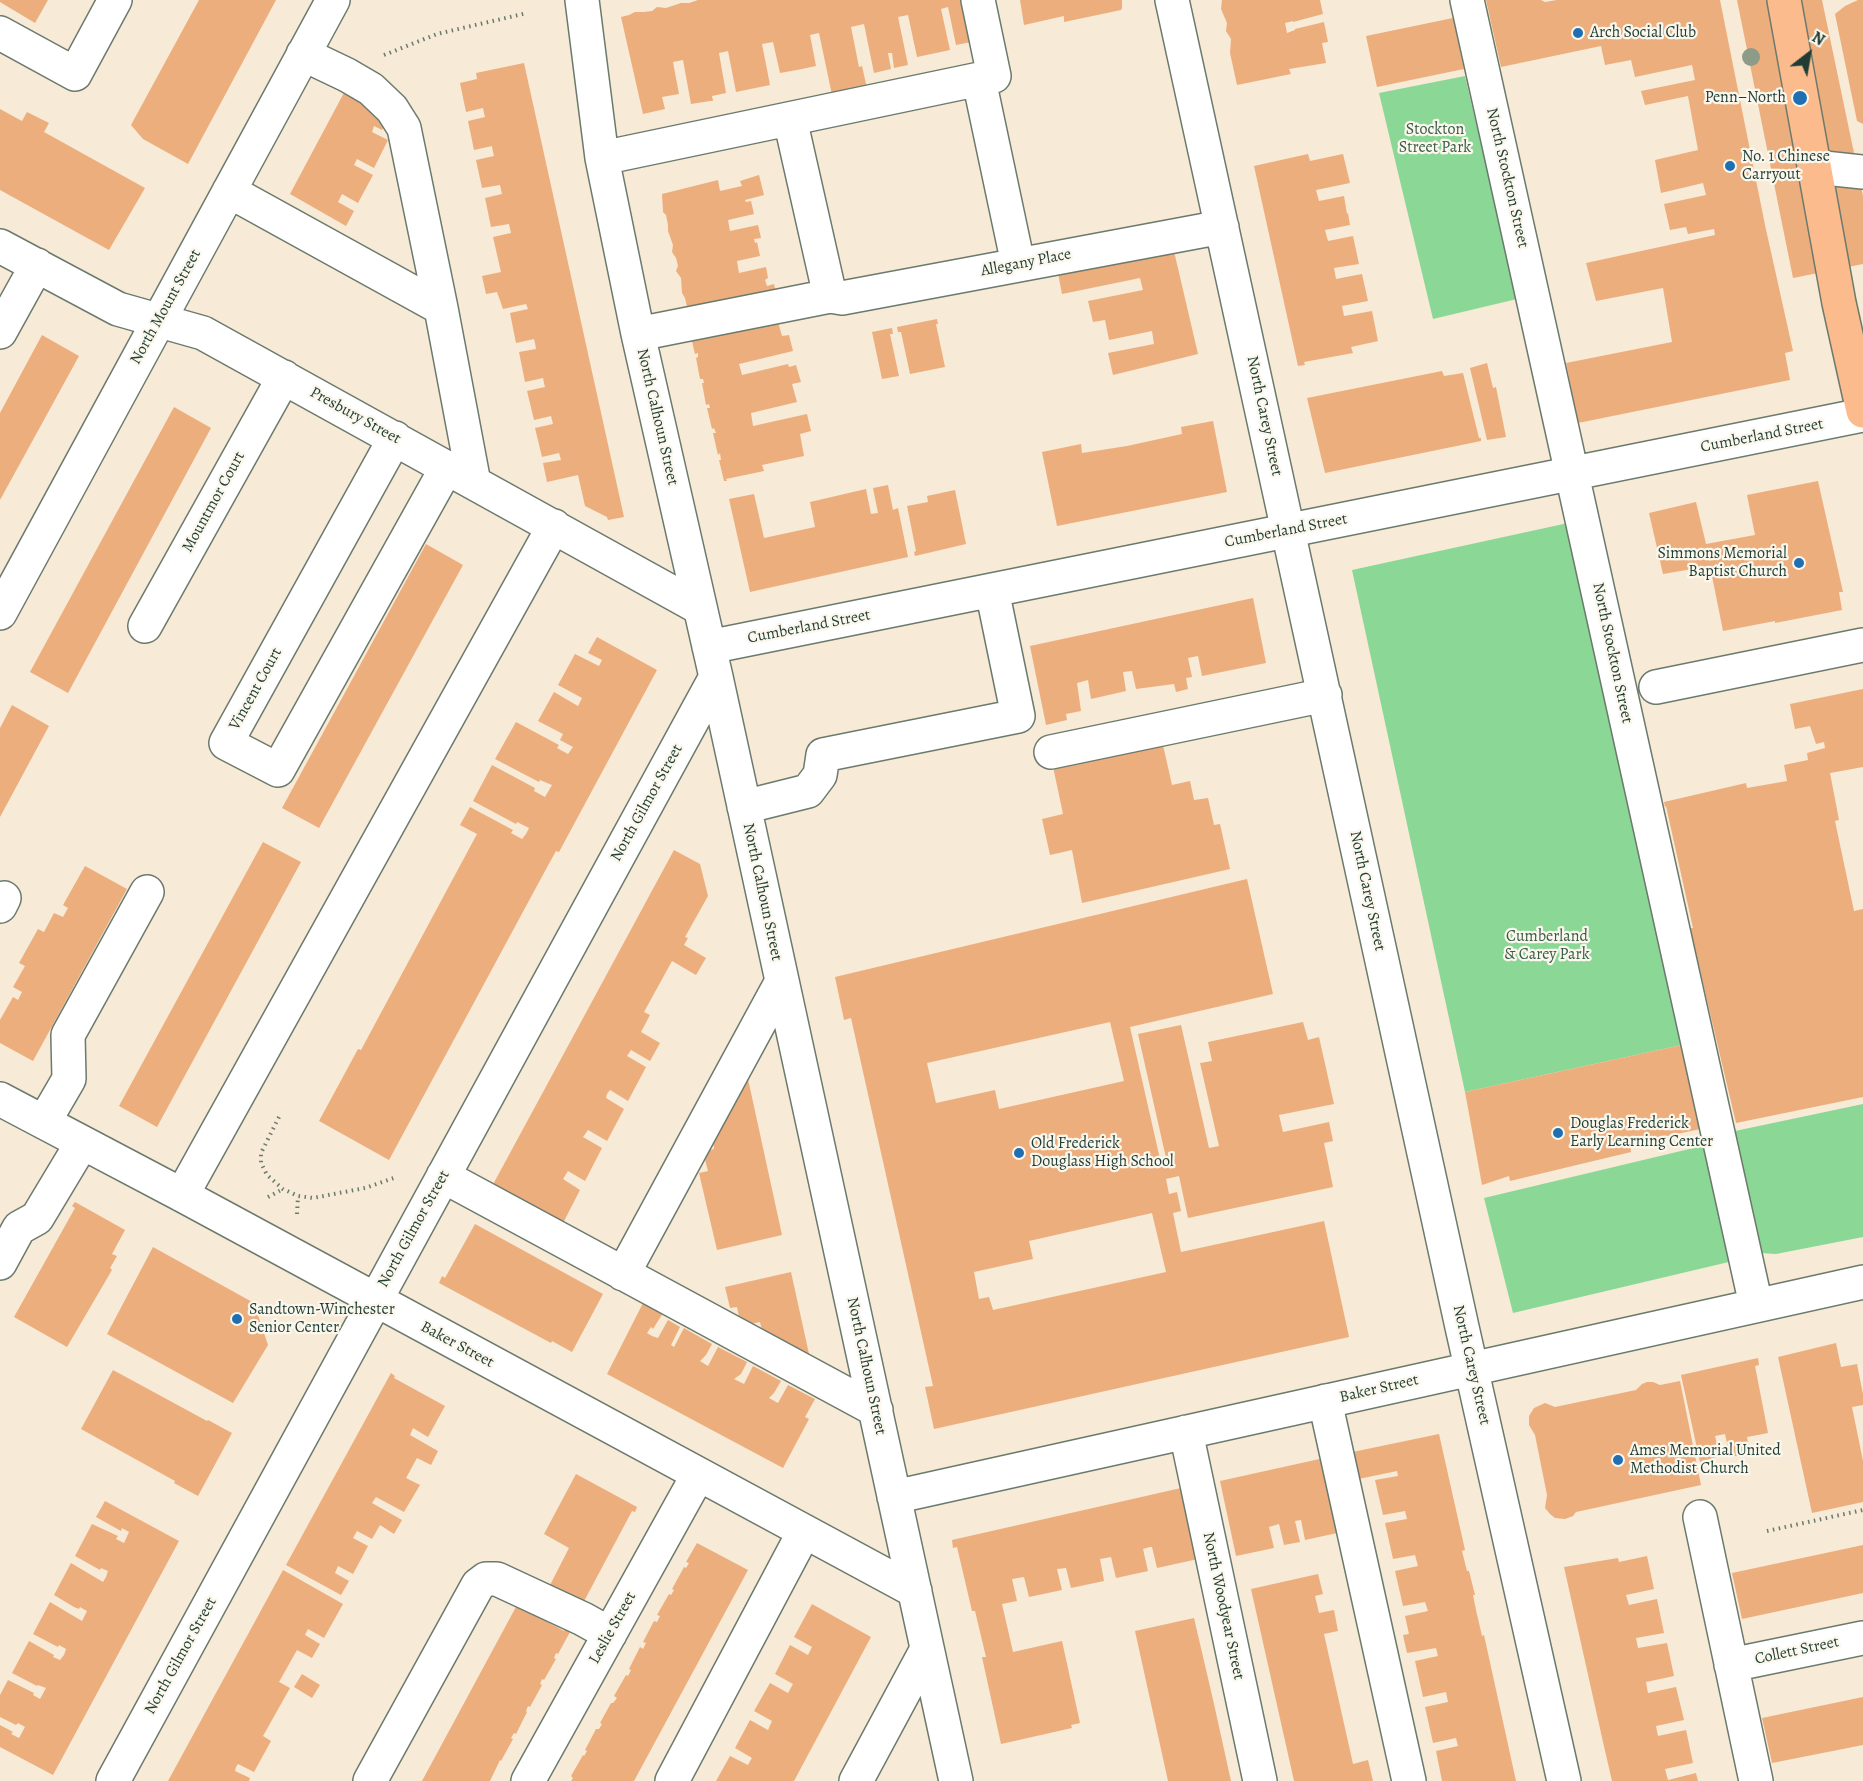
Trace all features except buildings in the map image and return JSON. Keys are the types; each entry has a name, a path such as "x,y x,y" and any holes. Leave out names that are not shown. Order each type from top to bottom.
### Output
{"main road":[{"path":"1784,0 1839,303 1863,411"}],"street":[{"path":"0,33 75,74 115,0"},
{"name":"North Calhoun Street","path":"582,0 602,158 638,334 744,807 956,1781"},
{"path":"602,158 994,76 978,0"},
{"name":"North Carey Street","path":"1172,0 1564,1781"},
{"name":"North Stockton Street","path":"1467,0 1756,1305"},
{"name":"North Mount Street","path":"0,614 303,54 323,3"},
{"path":"303,54 371,89 392,108 404,128 441,308 461,475"},
{"path":"979,80 1018,264"},
{"path":"790,119 830,296"},
{"path":"1815,167 1863,172"},
{"path":"229,191 441,308"},
{"name":"Allegany Place","path":"638,334 830,296 842,298 1222,227"},
{"name":"Presbury Street","path":"0,246 117,309 203,333 700,608"},
{"path":"0,332 37,265"},
{"name":"Mountmor Court","path":"145,626 284,377"},
{"name":"Cumberland Street","path":"712,662 992,590 1863,415"},
{"name":"Vincent Court","path":"395,438 226,743 278,770 461,475"},
{"path":"182,1196 554,526"},
{"path":"744,807 808,791 820,776 823,755 1018,716 992,590"},
{"path":"1656,687 1863,645"},
{"name":"North Gilmor Street","path":"115,1780 443,1176 712,662"},
{"path":"1052,752 1325,695"},
{"path":"44,1122 69,1079 68,1035 147,892"},
{"path":"623,1274 782,981"},
{"name":"Baker Street","path":"0,1099 915,1591"},
{"path":"0,1263 19,1228 37,1218 82,1143"},
{"path":"443,1176 876,1410"},
{"name":"Baker Street","path":"894,1497 1863,1282"},
{"path":"1325,1401 1409,1781"},
{"name":"North Woodyear Street","path":"1186,1432 1260,1781"},
{"name":"Leslie Street","path":"528,1781 698,1475"},
{"path":"1700,1517 1756,1781"},
{"path":"672,1781 804,1532"},
{"path":"370,1781 478,1585 486,1579 497,1579 610,1634"},
{"name":"Collett Street","path":"1731,1665 1863,1638"},
{"path":"856,1781 927,1649"}],"path":[{"path":"382,55 438,34 527,13"},
{"path":"279,1118 261,1153 261,1163 267,1175 283,1189 298,1196 313,1198 365,1188 394,1178"},
{"path":"268,1197 283,1189"},
{"path":"297,1214 298,1196"},
{"path":"1767,1531 1863,1510"}],"green space":[{"name":"Stockton Street Park","path":"1465,76 1517,299 1433,319 1379,93"},
{"name":"Cumberland & Carey Park","path":"1568,523 1682,1045 1465,1092 1352,570"},
{"path":"1863,1104 1863,1237 1776,1254 1760,1253 1735,1131"},
{"path":"1706,1145 1733,1261 1513,1313 1484,1198"}],"place":[{"name":"Arch Social Club","path":"1578,33"},
{"name":"Penn–North","path":"1800,98"},
{"name":"No. 1 Chinese Carryout","path":"1730,166"},
{"name":"Simmons Memorial Baptist Church","path":"1799,563"},
{"name":"Douglas Frederick Early Learning Center","path":"1558,1133"},
{"name":"Old Frederick Douglass High School","path":"1019,1153"},
{"name":"Sandtown-Winchester Senior Center","path":"237,1319"},
{"name":"Ames Memorial United Methodist Church","path":"1618,1460"}]}
